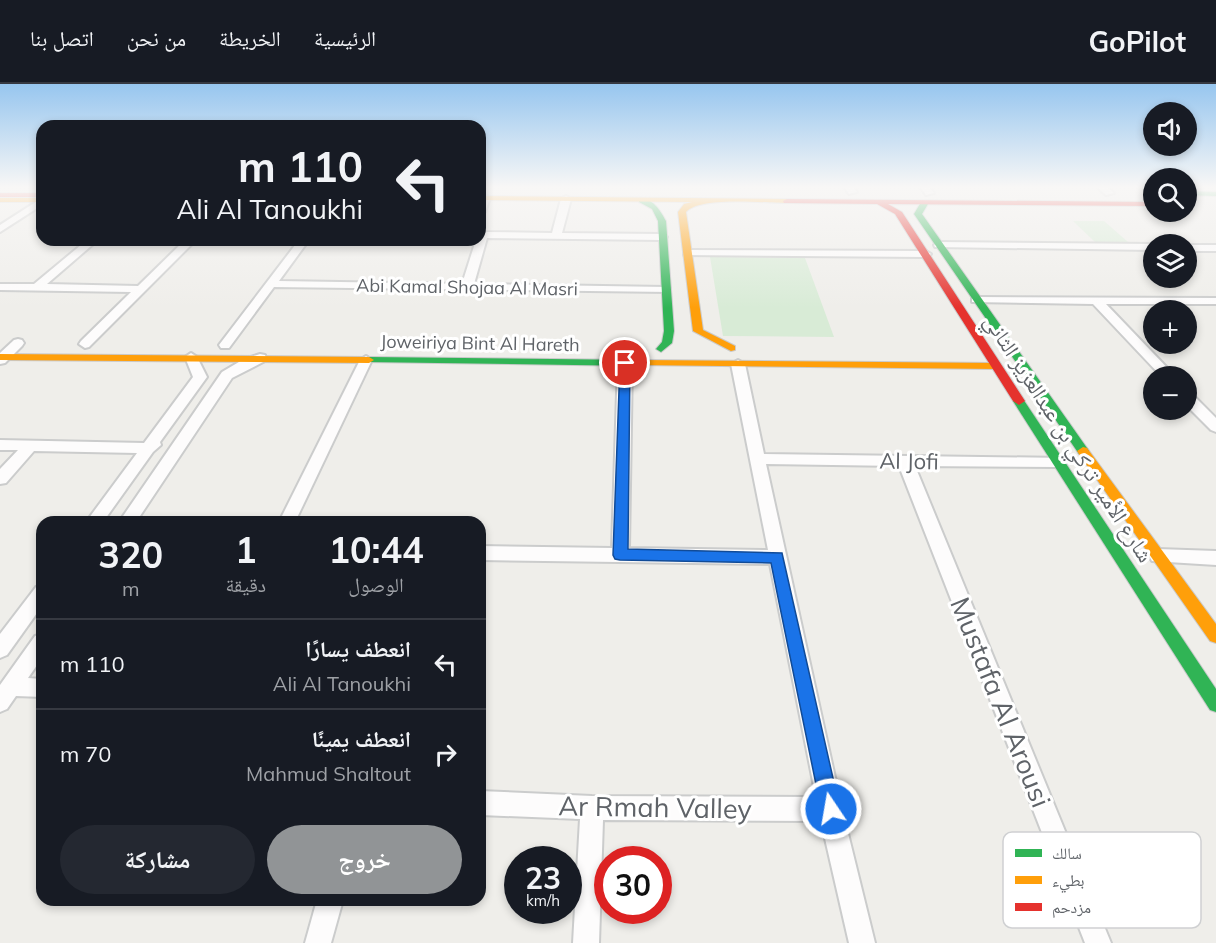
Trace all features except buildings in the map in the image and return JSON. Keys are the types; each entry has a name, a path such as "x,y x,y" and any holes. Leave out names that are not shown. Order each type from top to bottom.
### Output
{"street":[{"path":"556,236 558,228"},
{"path":"661,228 669,332 667,343 655,349 690,341"},
{"path":"684,228 688,253 690,341"},
{"name":"شارع الأمير تركي بن عبدالعزيز الثاني","path":"909,228 1216,704"},
{"name":"شارع الأمير تركي بن عبدالعزيز الثاني","path":"933,228 939,245 976,300 1090,463 1216,636"},
{"path":"486,234 662,237"},
{"path":"926,254 939,245 1143,247"},
{"path":"36,288 86,246"},
{"path":"79,343 184,246"},
{"path":"225,345 268,284 299,246"},
{"path":"466,286 478,246"},
{"path":"1197,248 1216,248"},
{"path":"688,253 926,254 945,267 950,262"},
{"path":"940,275 946,269 959,275"},
{"name":"Abi Kamal Shojaa Al Masri","path":"268,284 666,290"},
{"path":"0,287 140,289"},
{"path":"976,300 1215,302"},
{"path":"1097,301 1159,366"},
{"path":"669,332 690,341 737,354 777,557 862,943"},
{"path":"0,343 24,343"},
{"path":"1,358 24,343"},
{"path":"79,343 108,344"},
{"name":"Joweiriya Bint Al Hareth","path":"166,344 426,346"},
{"path":"506,362 516,358 518,354 510,347"},
{"path":"533,362 525,358 530,351 537,348"},
{"path":"973,366 976,358 966,351 987,352"},
{"path":"620,555 623,353"},
{"name":"Joweiriya Bint Al Hareth","path":"1,358 191,357 533,362 623,353 737,354 996,366"},
{"path":"98,516 200,377 191,357"},
{"path":"131,516 227,375 260,358"},
{"path":"290,516 366,360"},
{"path":"1197,407 1216,427"},
{"path":"164,429 174,434 191,430"},
{"path":"0,445 148,448 174,441 179,447"},
{"path":"0,479 31,445"},
{"name":"Al Jofi","path":"759,459 1059,462"},
{"name":"Mustafa Al Arousi","path":"905,461 1054,832"},
{"path":"1059,462 1090,463"},
{"path":"486,553 777,557"},
{"path":"1158,556 1216,558"},
{"path":"0,649 36,600"},
{"path":"1159,614 1186,626 1197,624 1199,610"},
{"path":"5,695 36,651"},
{"path":"5,695 36,689"},
{"name":"Ar Rmah Valley","path":"486,803 592,808 831,809"},
{"path":"586,943 592,808"},
{"path":"318,943 328,906"},
{"name":"Mustafa Al Arousi","path":"1092,928 1098,943"}],"green space":[{"path":"1080,228 1112,228 1128,242 1095,242"},
{"path":"710,257 805,258 834,337 723,336"}],"traffic: fast":[{"path":"661,349 667,343 669,331 662,228"},
{"path":"928,228 1083,451"},
{"path":"369,360 639,363"},
{"path":"1019,401 1216,704"}],"traffic: slow":[{"path":"684,228 698,331 731,348"},
{"path":"0,357 369,360"},
{"path":"639,363 996,366"},
{"path":"1083,451 1216,636"}],"traffic: jam":[{"path":"908,228 1019,401"}],"route":[{"path":"625,363 620,555 777,557 831,809"}]}
